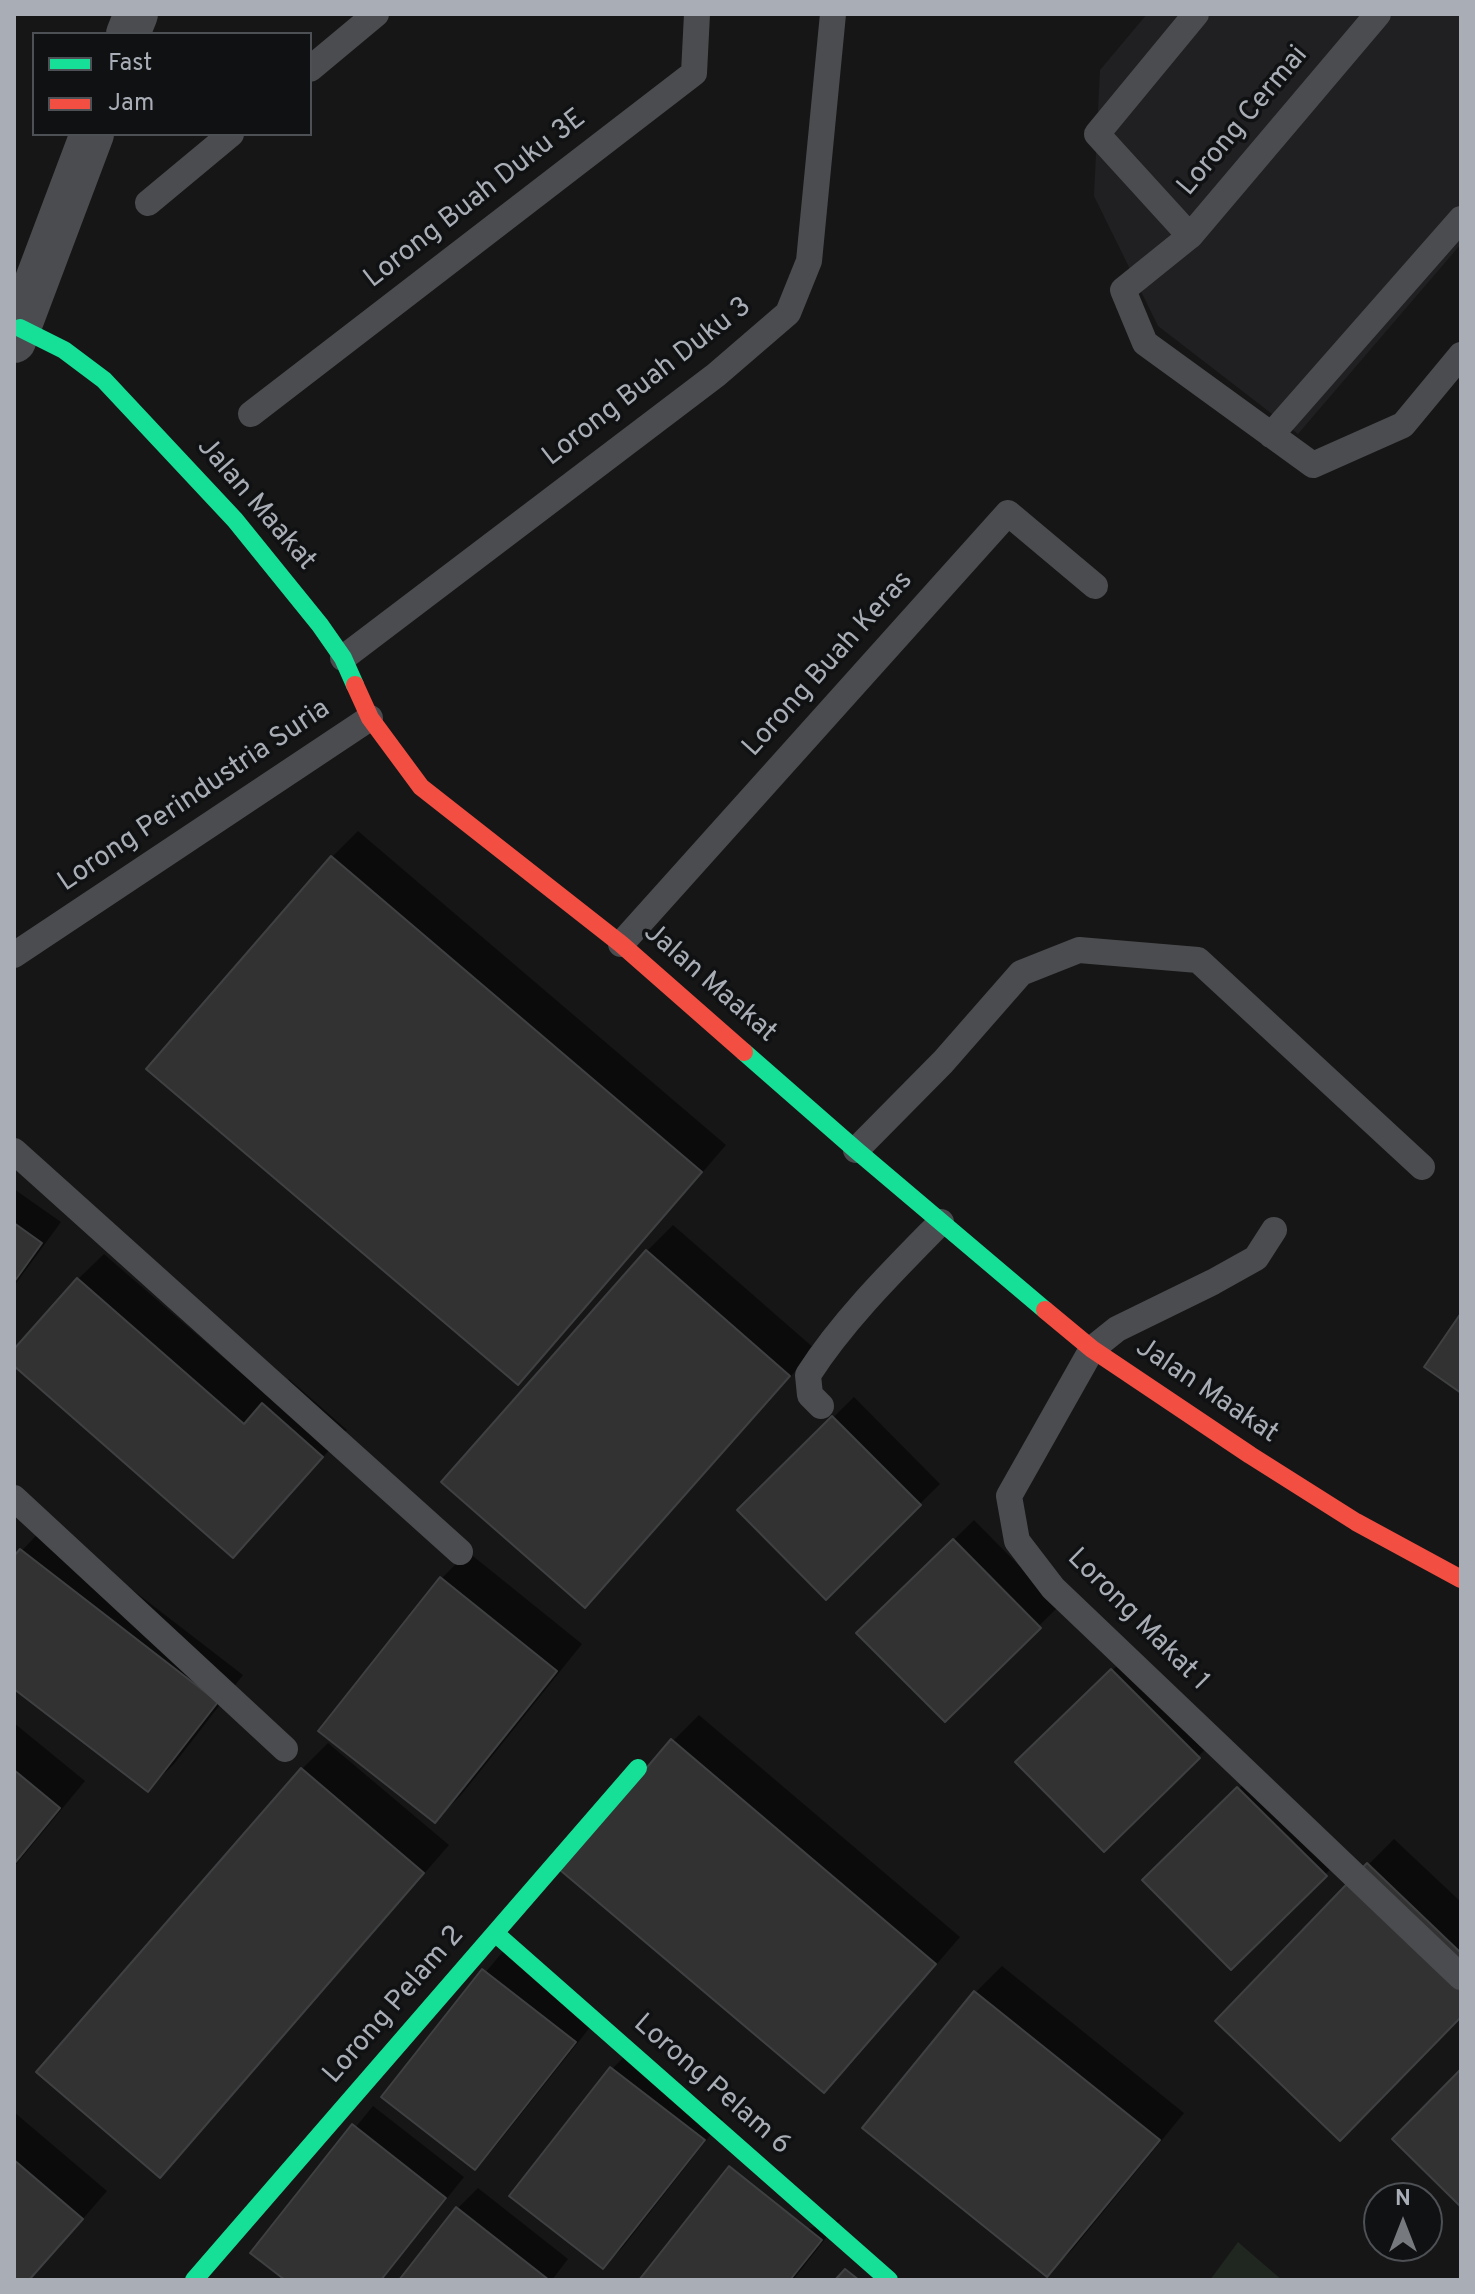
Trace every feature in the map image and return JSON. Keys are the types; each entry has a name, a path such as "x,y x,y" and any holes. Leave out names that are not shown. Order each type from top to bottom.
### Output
{"street":[{"path":"17,334 91,136"},
{"name":"Jalan Maakat","path":"17,334 54,343 86,364 235,520 343,658 370,718 421,787 621,944 856,1150 1092,1349 1356,1522 1461,1579"},
{"name":"Lorong Pelam 2","path":"194,2280 638,1768"},
{"name":"Lorong Pelam 6","path":"495,1933 889,2280"}],"lane":[{"path":"312,67 376,14"},
{"name":"Lorong Buah Duku 3E","path":"251,414 694,73 697,14"},
{"name":"Lorong Buah Duku 3","path":"343,658 716,375 788,313 809,261 833,14"},
{"path":"1190,236 1097,134 1196,14"},
{"name":"Lorong Cermai","path":"1271,435 1145,343 1123,290 1190,236 1378,14"},
{"path":"148,203 229,136"},
{"path":"1461,219 1271,435 1313,465 1403,425 1461,355"},
{"name":"Lorong Buah Keras","path":"621,944 1008,513 1095,586"},
{"name":"Lorong Perindustria Suria","path":"14,955 370,718"},
{"path":"856,1150 943,1062 1021,973 1079,950 1198,960 1422,1167"},
{"path":"14,1151 460,1552"},
{"path":"821,1406 810,1395 808,1375 825,1348 941,1222"},
{"name":"Lorong Makat 1","path":"1274,1230 1256,1258 1117,1329 1092,1349 1009,1496 1017,1541 1053,1588 1461,1977"},
{"path":"14,1498 285,1749"}],"shaded area":[{"path":"1147,14 1461,14 1461,244 1298,434 1158,326 1094,196 1100,70"},
{"path":"1238,2242 1282,2280 1210,2280"}],"building":[{"path":"331,856 702,1172 518,1385 146,1069"},
{"path":"14,1223 42,1243 14,1282"},
{"path":"646,1250 790,1376 585,1608 441,1482"},
{"path":"77,1278 244,1424 262,1403 323,1457 233,1558 14,1366 14,1349"},
{"path":"1461,1313 1461,1393 1424,1367"},
{"path":"832,1416 921,1505 826,1600 737,1510"},
{"path":"953,1539 1041,1628 945,1722 856,1633"},
{"path":"20,1549 218,1702 148,1792 14,1689 14,1556"},
{"path":"440,1577 557,1671 435,1823 318,1731"},
{"path":"1111,1669 1200,1758 1104,1852 1015,1762"},
{"path":"671,1739 936,1964 824,2093 560,1870"},
{"path":"301,1768 424,1873 160,2178 36,2072"},
{"path":"14,1770 60,1808 14,1864"},
{"path":"1237,1787 1327,1876 1231,1970 1142,1880"},
{"path":"1367,1863 1461,1953 1461,2017 1340,2141 1215,2021"},
{"path":"482,1969 576,2042 475,2170 381,2097"},
{"path":"974,1991 1160,2140 1047,2277 862,2128"},
{"path":"610,2067 705,2140 603,2269 509,2196"},
{"path":"1461,2069 1461,2207 1443,2189 1443,2182 1436,2182 1392,2139"},
{"path":"352,2124 446,2198 381,2280 285,2280 250,2253"},
{"path":"14,2160 83,2219 29,2280 14,2280"},
{"path":"729,2166 822,2240 790,2280 639,2280"},
{"path":"456,2207 549,2280 399,2280"},
{"path":"845,2269 859,2280 835,2280"}],"traffic: fast":[{"path":"20,328 64,350 104,380 235,520 320,625 343,658 355,685"},
{"path":"744,1052 1045,1310"},
{"path":"194,2280 638,1768"},
{"path":"495,1933 889,2280"}],"traffic: jam":[{"path":"355,685 370,718 421,787 621,944 744,1052"},
{"path":"1045,1310 1092,1349 1250,1455 1356,1522 1461,1579"}]}
